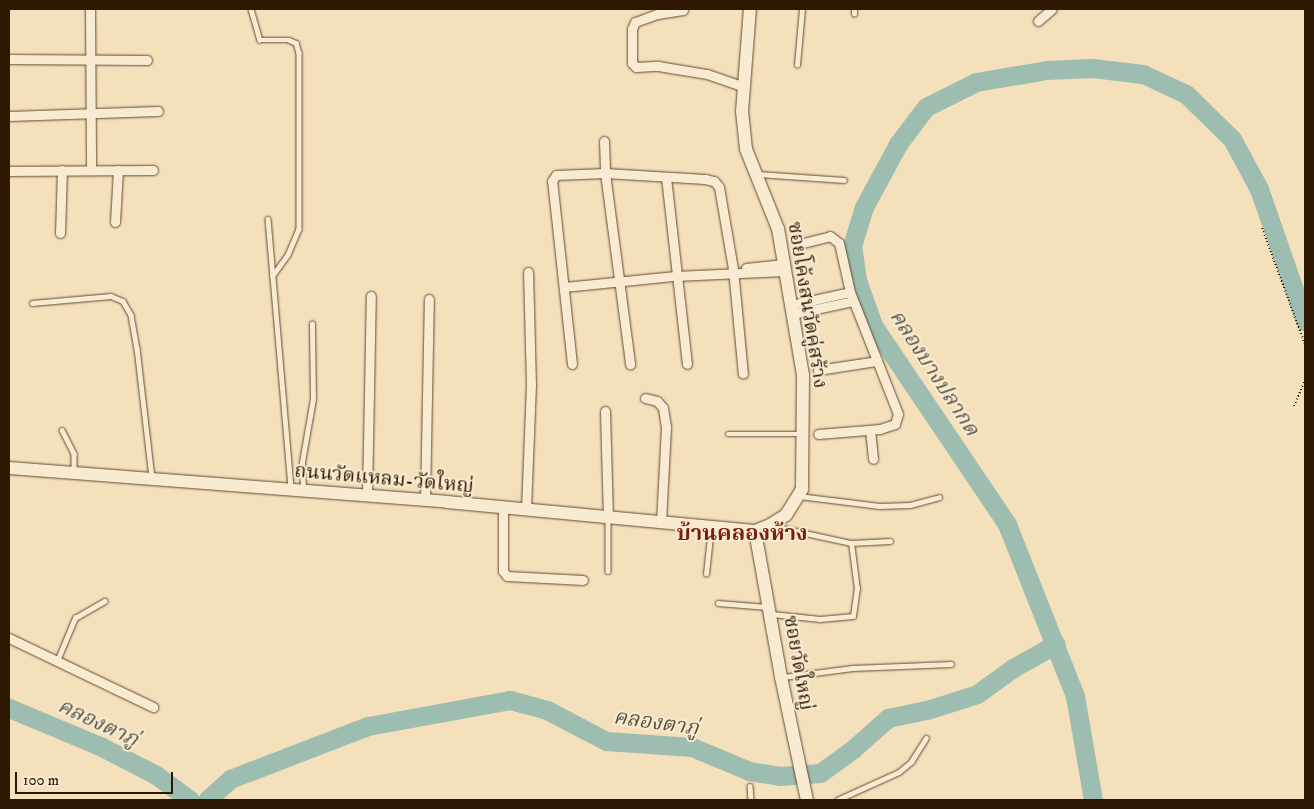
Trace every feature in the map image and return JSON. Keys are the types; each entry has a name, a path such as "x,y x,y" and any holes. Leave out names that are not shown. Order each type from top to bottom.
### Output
{"street":[{"path":"90,9 91,170"},
{"name":"ซอยโค้งสนวัดคู่สร้าง","path":"750,9 742,112 746,148 754,174 778,229 804,375 805,434 802,488 798,496 786,515 770,525 755,531"},
{"path":"1038,21 1052,9"},
{"path":"683,10 657,14 634,22 632,63 636,66 658,66 707,74 744,87"},
{"path":"9,59 147,60"},
{"path":"9,116 91,115 158,111"},
{"path":"604,141 605,174 630,364"},
{"path":"60,233 62,170"},
{"path":"115,222 118,170"},
{"path":"9,171 153,170"},
{"path":"572,364 552,181 560,172 705,179 714,181 718,187 743,374"},
{"path":"666,177 687,364"},
{"path":"799,244 830,236 836,237 851,296 898,414 896,424 870,430 818,434"},
{"path":"564,287 784,268"},
{"path":"526,509 531,385 528,272"},
{"path":"367,496 371,296"},
{"path":"792,310 851,296"},
{"path":"425,501 429,299"},
{"path":"818,370 877,361"},
{"path":"645,398 657,401 663,408 666,427 661,521"},
{"path":"605,411 608,516"},
{"path":"870,430 874,459"},
{"name":"ถนนวัดแหลม-วัดใหญ่","path":"9,468 503,507 755,531"},
{"path":"503,507 504,571 507,576 583,580"},
{"name":"ซอยวัดใหญ่","path":"755,531 780,678 807,800"},
{"path":"9,638 153,707"}],"lane":[{"path":"251,9 260,40 289,40 296,43 299,53 299,229 288,255 273,276"},
{"path":"797,65 802,9"},
{"path":"754,174 844,180"},
{"path":"268,219 297,491"},
{"path":"32,302 111,296 123,301 130,315 137,348 152,479"},
{"path":"297,491 313,399 312,324"},
{"path":"62,430 74,454 74,474"},
{"path":"728,434 805,434"},
{"path":"798,496 879,506 910,505 939,497"},
{"path":"608,516 608,571"},
{"path":"770,525 851,543 890,541"},
{"path":"706,574 711,526"},
{"path":"718,603 820,619 853,616 857,589 851,543"},
{"path":"57,661 75,618 105,600"},
{"path":"780,678 852,668 952,664"},
{"path":"837,800 899,772 911,762 926,738"},
{"path":"750,786 751,800"}],"path":[{"path":"1262,228 1305,344"},
{"path":"1294,406 1305,380"}],"waterway":[{"name":"คลองบางปลากด","path":"1093,800 1075,696 1007,524 873,325 857,280 852,246 864,207 898,144 926,107 976,82 1047,70 1092,68 1143,74 1186,94 1232,139 1259,189 1305,321"},
{"name":"คลองตาภู่","path":"207,800 230,779 368,726 510,700 547,710 606,741 692,747 749,771 780,776 820,773 853,749 888,718 927,710 977,694 1013,668 1056,644"},
{"name":"คลองตาภู่","path":"9,708 100,746 156,775 190,800"}],"district":[{"name":"บ้านคลองห้าง","path":"742,534"}]}
